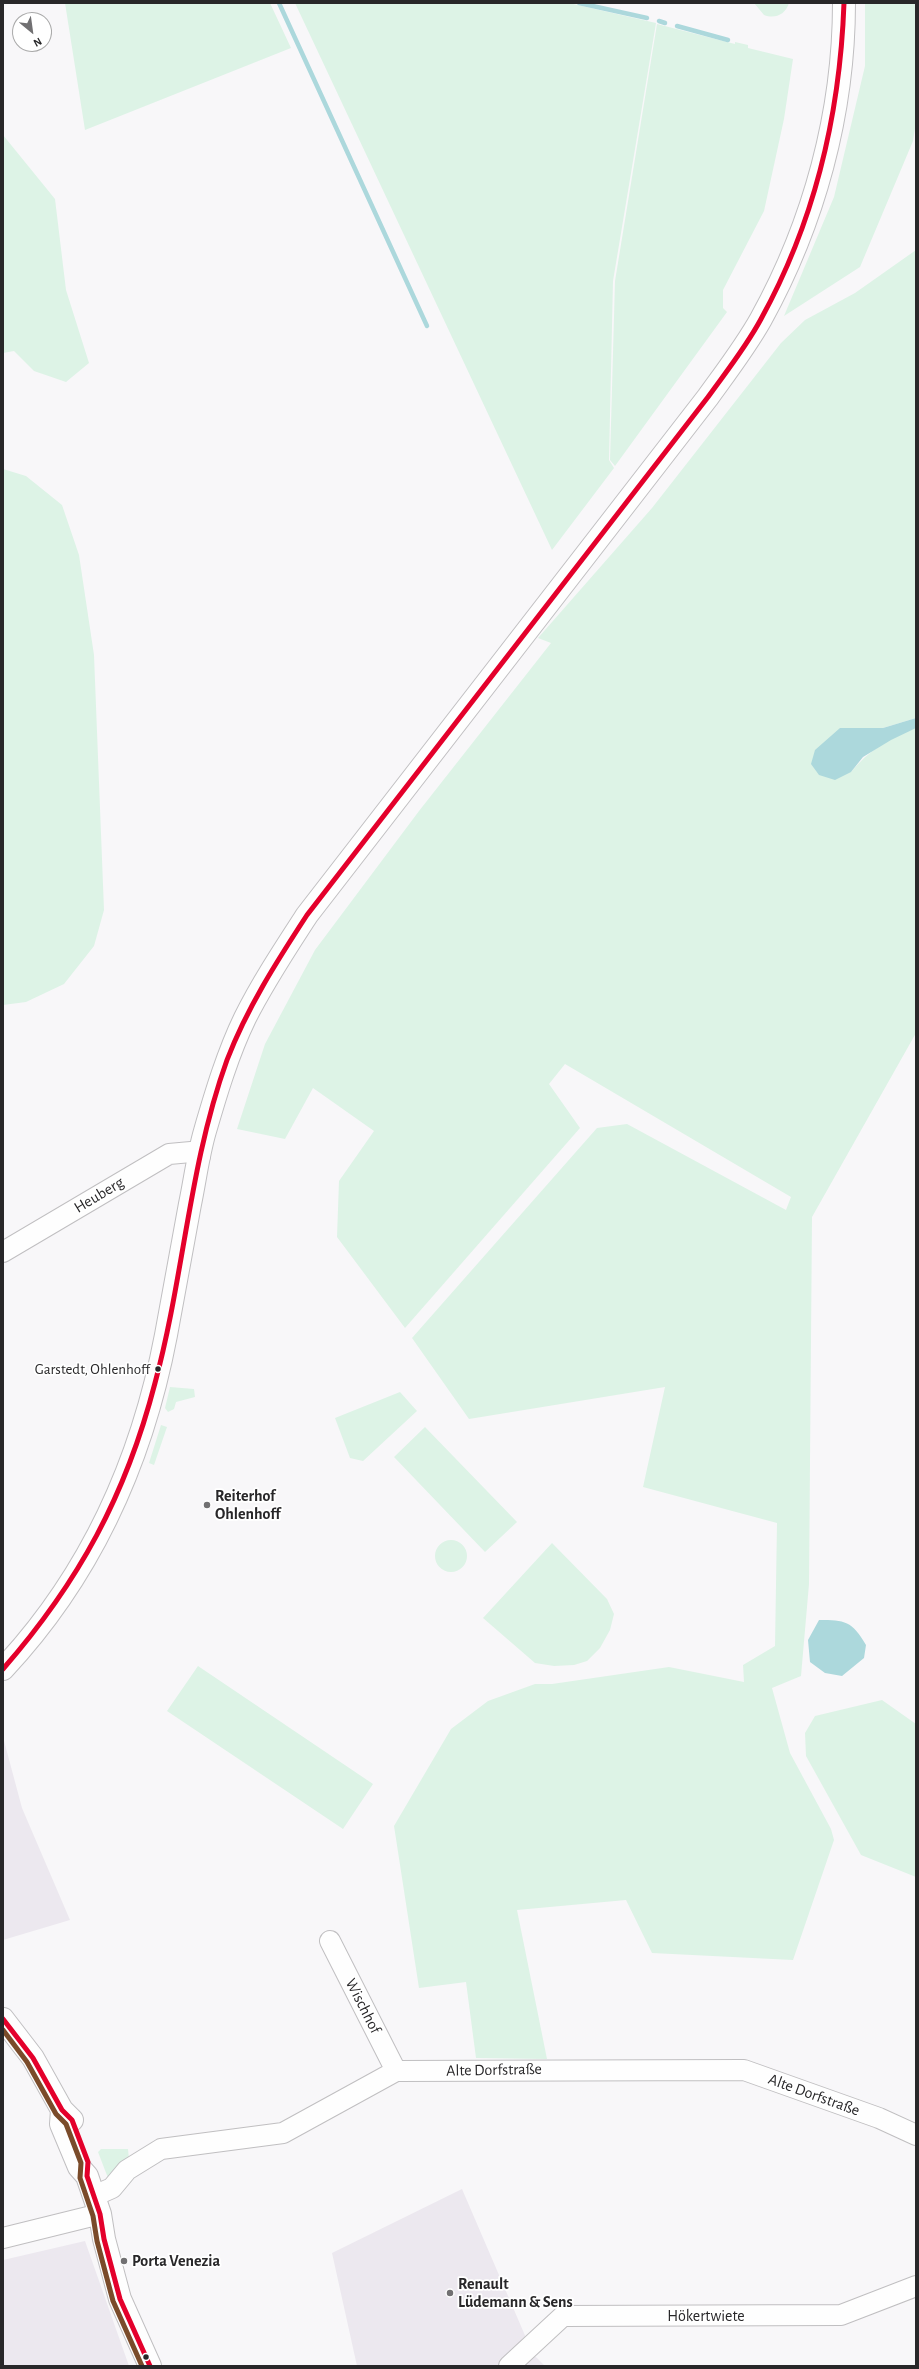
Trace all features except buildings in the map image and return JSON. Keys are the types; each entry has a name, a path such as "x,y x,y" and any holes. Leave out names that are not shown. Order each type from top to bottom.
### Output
{"main road":[{"path":"3,1669 33,1637 81,1568 108,1516 144,1430 166,1337 205,1132 231,1052 245,1019 267,978 306,915 708,397 760,320 794,250 813,201 838,94 844,40 844,3"},
{"path":"3,2019 33,2058 62,2110 61,2124 79,2167 87,2176 97,2205 104,2239 120,2299 150,2366"}],"street":[{"name":"Heuberg","path":"3,1252 169,1154 190,1152 200,1156"},
{"name":"Wischhof","path":"330,1941 396,2071"},
{"name":"Alte Dorfstraße","path":"3,2238 97,2205 127,2170 161,2148 283,2133 396,2071 744,2070 879,2118 916,2135"},
{"name":"Hökertwiete","path":"510,2366 563,2316 841,2315 916,2286"}],"shaded area":[{"path":"3,1737 22,1808 70,1920 3,1940"},
{"path":"462,2189 533,2354 545,2366 357,2366 332,2253"},
{"path":"85,2241 129,2366 3,2366 3,2260"}],"green space":[{"path":"65,3 270,3 291,48 85,130"},
{"path":"295,3 569,3 656,23 613,281 609,460 614,468 552,550"},
{"path":"754,3 789,3 785,10 779,15 768,16 764,15"},
{"path":"865,3 916,3 916,122 913,141 860,267 784,316 834,197 865,66"},
{"path":"657,24 735,44 735,42 748,45 748,48 793,59 784,119 764,211 723,290 723,308 727,312 615,466 610,460 615,281"},
{"path":"3,135 55,199 66,290 89,363 66,382 34,371 14,351 3,353"},
{"path":"916,250 916,718 883,728 866,728 851,772 872,751 898,735 916,728 916,1033 812,1217 809,1584 801,1676 772,1688 790,1753 831,1829 834,1840 793,1960 652,1953 626,1900 517,1910 547,2059 476,2058 466,1982 419,1988 394,1826 451,1729 488,1701 535,1684 552,1684 669,1667 744,1682 743,1665 775,1646 777,1523 643,1487 665,1387 469,1419 412,1338 597,1128 627,1124 786,1210 791,1197 565,1064 549,1084 580,1128 405,1328 337,1237 339,1181 374,1131 313,1088 285,1139 237,1129 265,1044 315,950 419,811 551,643 538,638 652,508 781,343 805,320 855,293"},
{"path":"3,469 26,476 62,505 79,555 94,655 104,910 94,946 64,984 26,1002 3,1005"},
{"path":"170,1387 194,1389 195,1397 176,1402 174,1409 168,1412 165,1408"},
{"path":"400,1392 417,1411 363,1461 350,1458 335,1418"},
{"path":"161,1425 167,1427 154,1465 149,1463"},
{"path":"425,1427 517,1522 485,1552 394,1457"},
{"path":"448,1540 454,1540 463,1544 467,1556 463,1568 454,1572 448,1572 439,1568 435,1559 435,1553 439,1544"},
{"path":"552,1543 607,1599 614,1614 610,1630 600,1648 587,1661 574,1665 554,1666 535,1663 483,1618"},
{"path":"198,1666 373,1784 343,1829 167,1711"},
{"path":"882,1700 916,1724 916,1877 861,1855 806,1756 805,1733 815,1716"},
{"path":"101,2149 128,2149 129,2159 108,2178 98,2152"}],"water":[{"path":"916,718 916,728 891,740 863,757 851,772 835,780 819,775 811,764 815,750 840,728 883,728"},
{"path":"819,1620 842,1622 847,1624 856,1631 866,1645 864,1658 842,1676 825,1673 810,1662 808,1640"}],"waterway":[{"path":"279,3 427,326"},
{"path":"579,3 647,18"},
{"path":"659,21 665,23"},
{"path":"677,26 728,40"}],"transit line":[{"path":"3,1669 55,1603 77,1570 97,1535 130,1463 155,1383 165,1343 195,1180 214,1100 227,1060 253,1003 307,915 708,397 736,359 761,319 780,282 796,244 810,205 821,166 837,85 842,44 844,3"},
{"path":"3,2019 33,2058 62,2110 72,2120 88,2162 87,2176 100,2214 104,2239 120,2299 150,2366"},
{"path":"3,2030 27,2062 56,2114 66,2124 81,2163 80,2178 93,2216 97,2241 113,2301 142,2366"}],"place":[{"name":"Garstedt, Ohlenhoff","path":"158,1369"},
{"name":"Reiterhof Ohlenhoff","path":"207,1505"},
{"name":"Porta Venezia","path":"124,2261"},
{"name":"Renault Lüdemann & Sens","path":"450,2293"}]}
